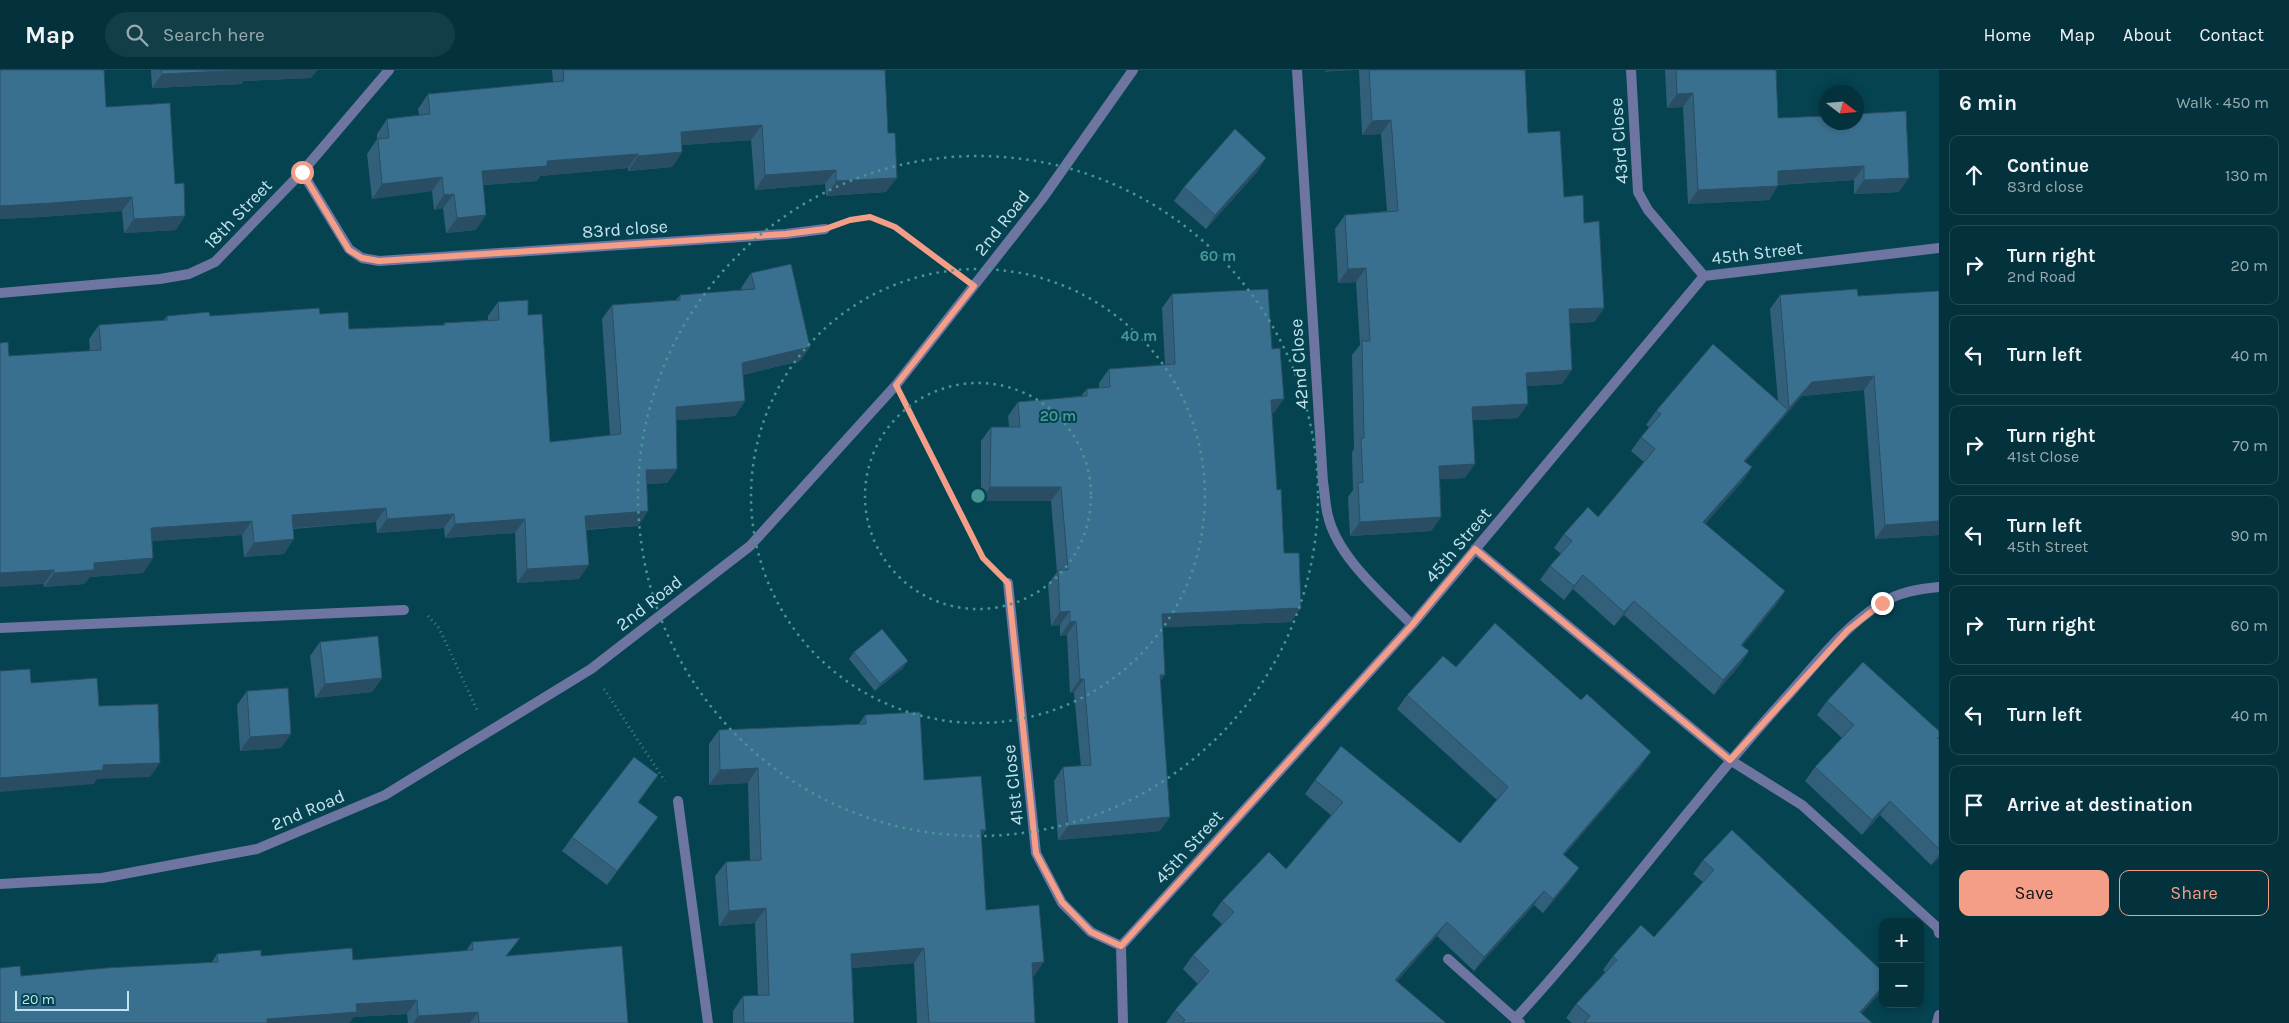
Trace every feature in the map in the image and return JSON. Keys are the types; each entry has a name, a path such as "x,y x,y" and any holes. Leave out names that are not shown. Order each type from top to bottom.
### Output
{"street":[{"name":"18th Street","path":"0,293 160,279 189,274 215,262 302,172 389,70"},
{"name":"2nd Road","path":"0,884 102,878 257,849 385,795 591,670 750,546 896,385 1042,199 1133,70"},
{"name":"42nd Close","path":"1297,70 1323,482 1328,518 1341,547 1366,579 1412,625"},
{"name":"43rd Close","path":"1631,70 1640,198 1704,276"},
{"name":"83rd close","path":"302,172 349,250 362,258 379,261 776,235 825,229"},
{"name":"45th Street","path":"1121,946 1412,625 1704,276 1939,248"},
{"path":"1475,549 1730,760 1802,805 1938,928 1939,933"},
{"name":"41st Close","path":"1008,583 1036,853 1062,902 1091,932 1121,946"},
{"path":"1448,959 1517,1021 1730,760 1848,630 1882,603 1912,590 1939,587"},
{"path":"0,628 404,610"},
{"path":"678,801 708,1023"},
{"path":"1121,946 1123,1023"},
{"path":"1936,1023 1939,1015"}],"path":[{"path":"825,229 850,220 870,217 895,227 974,286"},
{"path":"896,385 983,558 1008,583"},
{"path":"404,610 423,612 432,619 488,734"},
{"path":"591,670 678,801"}],"building":[{"path":"0,70 104,70 106,107 170,103 175,184 184,183 185,216 134,219 132,197 0,206"},
{"path":"161,70 246,70 162,74"},
{"path":"563,70 885,70 888,133 895,133 897,178 836,181 836,170 765,175 762,125 681,132 682,152 547,161 547,166 482,171 486,215 457,218 454,194 444,195 442,177 382,184 378,139 389,138 387,119 430,114 428,94 564,81"},
{"path":"1369,70 1525,70 1528,133 1560,131 1564,197 1583,195 1584,223 1599,221 1604,308 1569,309 1572,370 1526,373 1528,404 1472,407 1475,464 1439,466 1441,517 1360,522 1358,483 1363,482 1361,439 1364,438 1362,341 1370,341 1366,268 1348,269 1345,215 1398,211 1391,120 1372,121"},
{"path":"1676,70 1776,70 1778,118 1819,116 1819,130 1864,130 1864,114 1906,111 1909,178 1864,180 1864,166 1778,171 1778,186 1698,190 1693,93 1677,94"},
{"path":"1235,129 1266,158 1215,215 1184,187"},
{"path":"791,264 810,347 742,363 745,401 676,407 677,469 646,470 648,511 585,516 589,565 527,569 525,519 455,524 454,514 387,519 386,508 292,515 294,539 254,543 252,521 151,528 153,558 94,563 94,570 54,573 54,570 0,573 0,343 8,342 9,356 101,350 99,325 167,320 167,316 209,312 210,316 319,308 320,314 348,312 349,329 445,325 444,323 499,320 498,302 528,300 528,315 542,314 550,442 621,434 612,305 680,300 680,295 755,289 751,273"},
{"path":"1268,289 1272,349 1280,348 1284,399 1271,400 1277,490 1281,489 1284,553 1299,553 1301,608 1162,614 1165,675 1160,675 1170,817 1068,826 1063,767 1091,765 1084,679 1080,679 1076,621 1070,622 1070,611 1060,612 1058,570 1068,570 1061,487 990,487 991,427 1020,427 1018,402 1087,396 1087,389 1110,387 1109,369 1175,364 1172,294"},
{"path":"1857,289 1858,296 1939,291 1939,521 1885,525 1874,376 1812,382 1789,408 1780,295"},
{"path":"1713,344 1788,410 1744,461 1752,467 1703,522 1785,591 1741,645 1749,651 1723,680 1634,601 1624,612 1583,575 1574,586 1550,566 1572,541 1564,534 1588,507 1598,517 1655,449 1641,437 1661,414 1656,411"},
{"path":"1495,623 1581,700 1587,694 1651,752 1563,854 1579,868 1553,899 1544,891 1484,957 1447,922 1395,980 1446,1023 1182,1023 1185,1020 1175,1010 1209,971 1193,955 1234,912 1222,901 1269,852 1286,869 1343,802 1315,780 1341,746 1460,843 1508,787 1407,695 1443,656 1456,667"},
{"path":"882,629 908,661 880,684 854,652"},
{"path":"378,636 382,678 325,684 320,642"},
{"path":"1863,662 1939,731 1939,738 1937,738 1939,739 1939,849 1890,801 1872,820 1815,767 1854,725 1827,701"},
{"path":"30,669 31,683 97,678 99,706 158,704 160,763 103,765 103,770 0,778 0,671"},
{"path":"288,688 291,734 250,737 247,691"},
{"path":"920,712 924,780 981,776 986,830 981,830 986,910 1039,905 1044,962 1032,963 1035,1023 929,1023 924,948 851,954 854,1023 744,1023 743,996 769,995 766,908 729,911 726,862 761,860 758,768 720,770 719,730 866,724 865,715"},
{"path":"634,757 658,775 638,802 658,817 617,871 572,837"},
{"path":"1732,830 1879,968 1879,991 1860,1012 1872,1023 1584,1023 1590,1016 1576,1004 1617,960 1613,956 1641,925 1654,937 1714,870 1703,860"},
{"path":"520,938 506,956 622,946 628,1023 479,1023 478,1012 418,1016 417,1000 356,1004 357,1012 267,1019 267,1023 0,1023 0,968 20,966 21,976 106,968 218,962 217,954 261,950 261,956 352,948 353,960 473,950 472,942"}],"route":[{"path":"302,172 349,250 362,258 379,261 786,234 825,229 850,220 870,217 895,227 974,286 896,385 983,558 1008,583 1036,853 1062,902 1091,932 1121,946 1412,625 1475,549 1730,760 1848,630 1882,603"}]}
